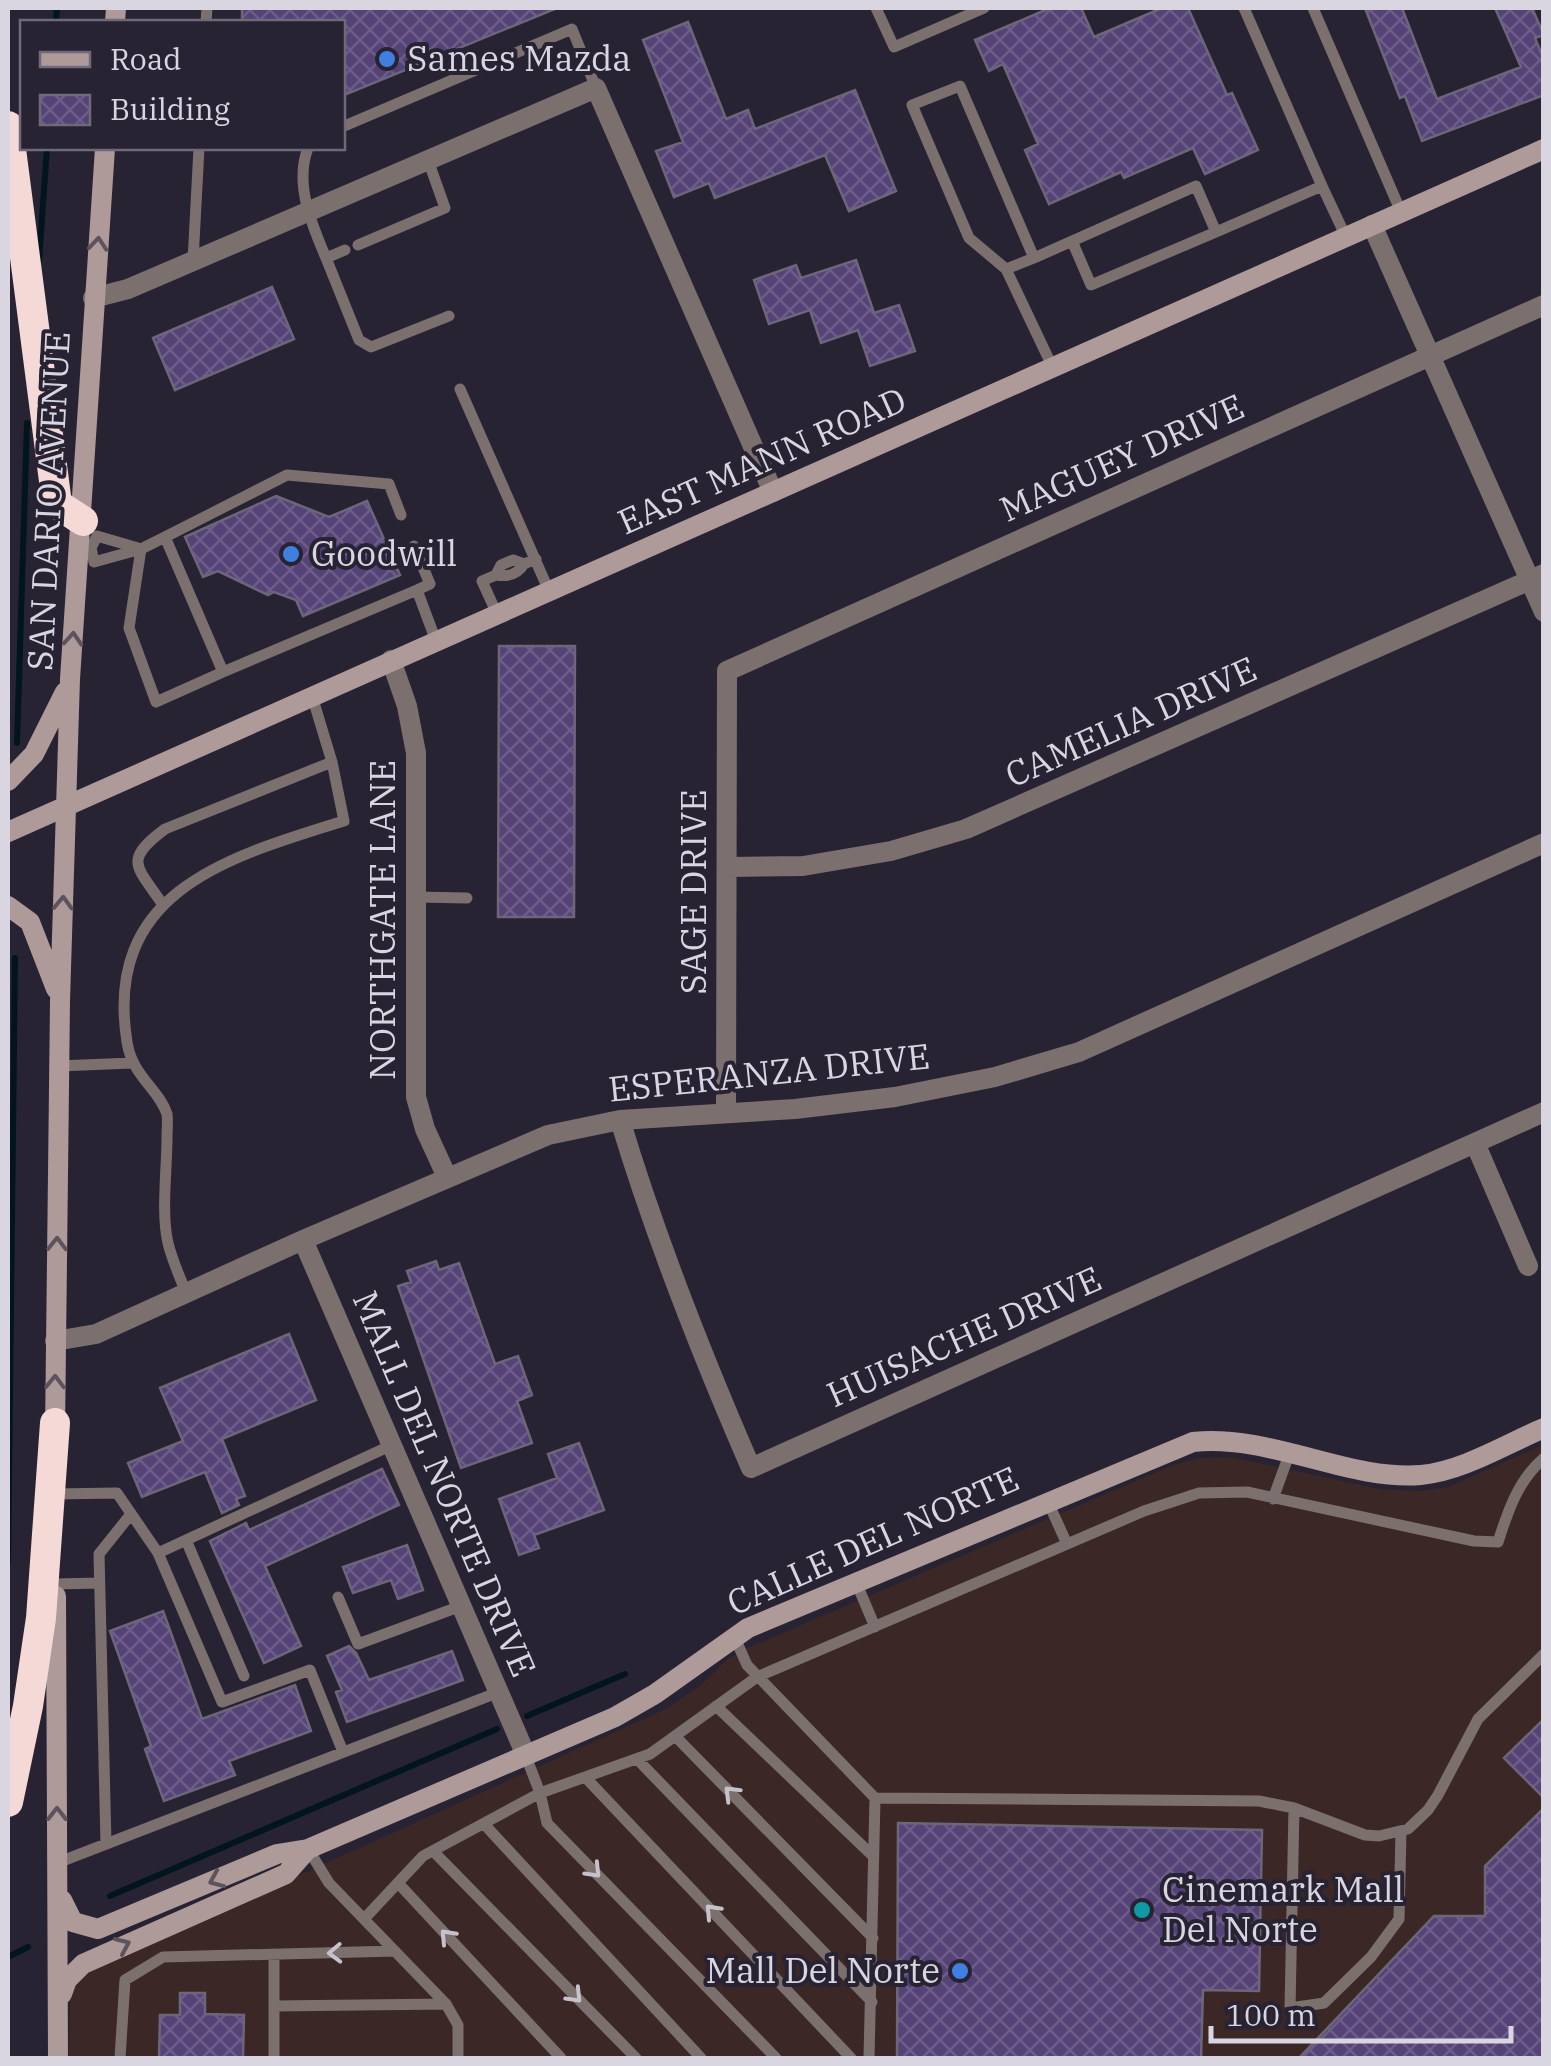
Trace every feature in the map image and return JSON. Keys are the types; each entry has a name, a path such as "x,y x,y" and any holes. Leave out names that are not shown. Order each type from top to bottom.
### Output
{"highway":[{"path":"8,126 57,504 85,538"},
{"path":"8,1802 41,1618 54,1423"}],"street":[{"path":"93,298 128,289 596,88 773,492"},
{"name":"SAN DARIO AVENUE","path":"58,2058 54,1423 60,1001 70,679 85,538 93,298 105,150"},
{"name":"EAST MANN ROAD","path":"8,832 1544,150"},
{"path":"1372,225 1536,577 1544,612"},
{"name":"MAGUEY DRIVE","path":"727,671 1544,305"},
{"name":"CAMELIA DRIVE","path":"728,868 821,863 891,851 966,829 1536,577"},
{"name":"NORTHGATE LANE","path":"391,660 407,706 416,753 416,1097 424,1130 447,1177"},
{"name":"SAGE DRIVE","path":"726,1112 727,671"},
{"path":"8,781 34,754 70,679"},
{"name":"ESPERANZA DRIVE","path":"56,1341 96,1334 548,1135 620,1120 795,1110 895,1097 994,1076 1079,1052 1544,843"},
{"path":"8,906 30,922 60,1001"},
{"name":"HUISACHE DRIVE","path":"620,1120 650,1218 693,1334 751,1468 1544,1112"},
{"path":"1475,1143 1528,1266"},
{"name":"MALL DEL NORTE DRIVE","path":"304,1240 525,1753"},
{"name":"CALLE DEL NORTE","path":"58,1885 73,1922 98,1930 277,1854 308,1849 615,1717 655,1694 734,1636 1193,1442 1238,1441 1377,1472 1422,1475 1442,1472 1544,1428"},
{"path":"58,2009 67,1980 83,1964 286,1874 308,1849"}],"lane":[{"path":"876,8 894,48 984,8"},
{"path":"1244,8 1346,236"},
{"path":"1313,8 1401,212"},
{"path":"345,126 572,30 596,88"},
{"path":"1034,258 960,86 912,104 969,238 1006,269 1052,368"},
{"path":"194,261 200,150"},
{"path":"307,150 306,212 359,340 371,347 450,316"},
{"path":"358,244 445,208 428,160"},
{"path":"1006,269 1196,186 1216,232"},
{"path":"1072,241 1090,286 1322,186"},
{"path":"326,258 345,250"},
{"path":"460,390 530,562 549,590"},
{"path":"85,538 94,562 141,549 288,475 389,484 401,515"},
{"path":"165,537 223,672"},
{"path":"141,549 129,628 156,702 430,584 414,546"},
{"path":"496,614 482,581 513,560 530,562"},
{"path":"418,590 436,641"},
{"path":"186,1293 168,1242 166,1114 132,1063 127,1042 123,993 130,958 147,921 174,894 230,860 344,821 332,762 312,696"},
{"path":"163,905 139,869 136,856 142,846 165,829 332,762"},
{"path":"416,897 467,898"},
{"path":"59,1066 132,1063"},
{"path":"158,1552 392,1445"},
{"path":"1273,1499 1290,1452"},
{"path":"364,1918 423,1856 540,1793 650,1754 757,1677 1144,1511 1199,1493 1247,1492 1474,1541 1498,1542 1507,1512 1523,1481 1544,1458"},
{"path":"55,1494 117,1493 158,1552 222,1702 310,1670 343,1752"},
{"path":"1047,1501 1066,1544"},
{"path":"106,1844 99,1554 131,1514"},
{"path":"186,1540 244,1676"},
{"path":"856,1582 875,1627"},
{"path":"56,1584 99,1583"},
{"path":"338,1597 358,1644 461,1606"},
{"path":"734,1636 746,1665 875,1798 869,2058"},
{"path":"875,1798 1258,1801 1294,1808 1364,1835 1401,1832 1416,1824 1428,1810 1478,1719 1544,1654"},
{"path":"57,1863 499,1692"},
{"path":"716,1706 874,1856"},
{"path":"674,1736 873,1938"},
{"path":"525,1753 547,1823 776,2058"},
{"path":"637,1759 872,2002"},
{"path":"586,1777 851,2058"},
{"path":"1294,1808 1290,2008 1324,2003 1372,1957 1399,1918 1401,1832"},
{"path":"484,1824 701,2058"},
{"path":"308,1849 328,1882 446,2004 458,2025 458,2058"},
{"path":"433,1851 636,2058"},
{"path":"398,1883 561,2058"},
{"path":"120,2058 125,1980 163,1958 395,1951"},
{"path":"274,1954 274,2058 284,2058"},
{"path":"274,2006 446,2004"}],"shaded area":[{"path":"1543,1445 1543,2058 69,2058 70,1987 77,1976 666,1709 701,1685 729,1658 748,1648 1173,1465 1201,1458 1231,1457 1379,1489 1420,1491 1448,1487"}],"building":[{"name":"Sames Mazda","path":"242,8 557,8 345,95 345,20 242,20"},
{"path":"1050,8 1081,8 1094,37 1162,8 1188,8 1227,95 1232,93 1258,150 1205,174 1193,148 1124,178 1121,172 1049,204 1025,150 1038,144 1003,64 989,71 975,40"},
{"path":"1365,8 1402,8 1437,99 1521,67 1495,8 1532,8 1544,35 1535,38 1544,60 1544,95 1422,141 1405,96 1400,98"},
{"path":"688,22 726,119 748,110 755,129 855,90 896,191 849,211 825,155 715,198 709,183 674,197 656,151 683,142 643,40"},
{"path":"856,260 874,313 899,305 915,351 870,366 858,330 821,343 810,310 769,324 754,280 796,265 801,278"},
{"path":"272,287 294,339 175,390 153,338"},
{"name":"Goodwill","path":"276,496 329,517 367,501 400,575 303,616 296,600 274,592 268,595 218,571 203,577 185,537"},
{"path":"499,646 575,646 574,917 498,917"},
{"path":"436,1261 439,1270 459,1263 495,1364 518,1356 532,1395 517,1401 532,1443 461,1468 398,1286 411,1282 407,1271"},
{"path":"289,1334 316,1400 222,1439 245,1496 236,1499 239,1505 222,1513 205,1472 142,1497 128,1463 183,1441 160,1388"},
{"path":"579,1443 604,1510 534,1535 539,1548 519,1555 499,1499 557,1478 548,1454"},
{"path":"382,1469 399,1505 265,1566 301,1646 264,1663 210,1541 246,1523 249,1530"},
{"path":"407,1545 423,1590 398,1599 391,1580 353,1593 343,1567"},
{"path":"163,1611 202,1719 295,1685 311,1731 229,1761 235,1775 164,1801 145,1749 151,1746 110,1631"},
{"path":"349,1646 369,1680 452,1651 463,1680 347,1722 336,1692 342,1690 327,1656"},
{"path":"1544,1719 1544,1798 1504,1758"},
{"path":"1544,1808 1544,2058 1299,2058 1434,1916 1485,1916 1485,1866"},
{"name":"Cinemark Mall Del Norte","path":"898,1823 1262,1830 1259,1991 1203,1990 1201,2058 897,2058"},
{"path":"180,1993 205,1993 205,2014 244,2015 243,2058 159,2058 160,2015 180,2015"}],"waterway":[{"path":"56,20 57,8"},
{"path":"39,261 47,150"},
{"path":"17,743 27,423"},
{"path":"8,1563 15,958"},
{"path":"527,1716 625,1674"},
{"path":"110,1896 497,1729"},
{"path":"8,1957 28,1947"}],"place":[{"name":"Sames Mazda","path":"387,59"},
{"name":"Goodwill","path":"291,554"},
{"name":"Cinemark Mall Del Norte","path":"1142,1910"},
{"name":"Mall Del Norte","path":"960,1971"}]}
